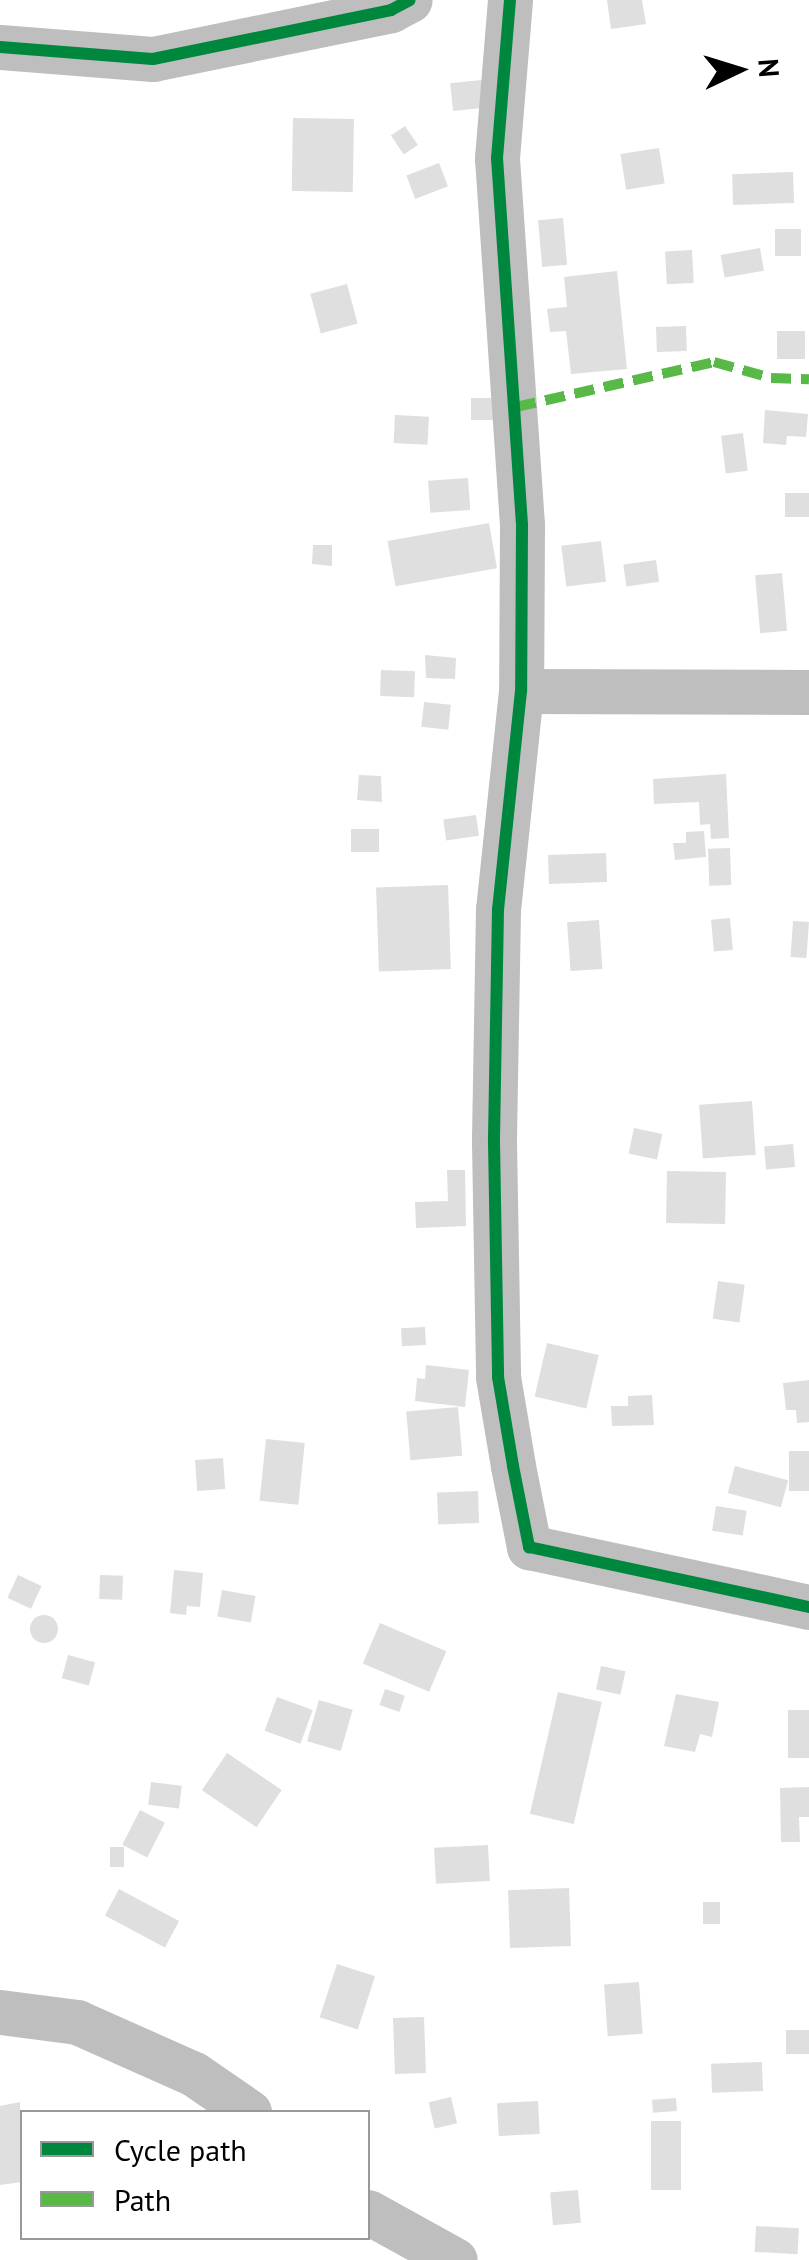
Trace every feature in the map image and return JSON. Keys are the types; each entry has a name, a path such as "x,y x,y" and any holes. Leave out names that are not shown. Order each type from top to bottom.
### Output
{"street":[{"path":"0,47 153,59 390,10 410,0"},
{"path":"510,0 497,158 521,505 521,691 498,909 494,1250 498,1377 529,1547 809,1607"},
{"path":"521,691 809,692"},
{"path":"0,2012 77,2022 194,2074 246,2110"},
{"path":"370,2213 455,2260"}],"building":[{"path":"607,0 642,0 646,24 611,29"},
{"path":"481,80 484,108 453,111 450,83"},
{"path":"293,118 354,119 353,192 292,191"},
{"path":"405,126 418,145 404,155 391,136"},
{"path":"659,148 665,184 626,190 620,154"},
{"path":"439,163 448,186 415,199 406,176"},
{"path":"793,172 794,203 733,205 732,174"},
{"path":"563,218 567,265 542,267 538,220"},
{"path":"775,229 801,229 801,256 775,256"},
{"path":"760,248 764,271 725,278 721,255"},
{"path":"692,250 694,283 667,284 665,251"},
{"path":"617,271 627,369 571,374 566,331 550,332 547,309 567,307 564,277"},
{"path":"347,284 358,324 321,333 310,294"},
{"path":"686,326 687,351 657,352 656,327"},
{"path":"777,331 805,331 805,359 777,359"},
{"path":"471,398 494,398 494,420 471,420"},
{"path":"765,410 808,414 806,437 787,436 786,445 763,443"},
{"path":"395,415 429,417 427,445 394,443"},
{"path":"743,433 748,471 726,473 721,436"},
{"path":"468,478 470,510 430,513 428,481"},
{"path":"785,493 809,493 809,517 785,517"},
{"path":"489,523 497,568 396,586 388,541"},
{"path":"601,541 606,582 566,587 561,546"},
{"path":"313,545 332,545 332,566 312,564"},
{"path":"656,560 659,582 626,586 623,565"},
{"path":"782,573 787,631 760,633 755,575"},
{"path":"425,655 456,658 455,679 426,678"},
{"path":"381,670 415,671 414,697 380,696"},
{"path":"424,702 451,705 448,730 421,727"},
{"path":"726,774 729,838 711,839 710,824 700,825 699,802 654,804 653,779"},
{"path":"359,775 381,776 382,802 357,800"},
{"path":"476,815 479,836 446,840 443,820"},
{"path":"351,829 379,829 379,852 351,852"},
{"path":"704,831 706,857 675,860 673,843 686,843 686,832"},
{"path":"730,848 731,885 709,886 708,849"},
{"path":"606,853 607,882 549,884 548,855"},
{"path":"448,885 451,969 379,971 376,888"},
{"path":"730,918 733,950 714,952 711,920"},
{"path":"599,920 602,969 570,971 567,922"},
{"path":"793,921 809,922 806,958 790,957"},
{"path":"752,1101 756,1155 703,1159 699,1105"},
{"path":"634,1128 662,1134 657,1159 629,1153"},
{"path":"793,1144 795,1167 766,1169 764,1147"},
{"path":"447,1170 465,1170 466,1226 416,1228 415,1202 448,1201"},
{"path":"667,1171 726,1172 725,1224 666,1223"},
{"path":"718,1281 745,1285 739,1322 713,1319"},
{"path":"425,1327 426,1345 402,1346 401,1328"},
{"path":"547,1343 599,1355 586,1409 535,1397"},
{"path":"426,1365 469,1370 465,1407 415,1401 417,1378 425,1379"},
{"path":"809,1380 809,1422 797,1423 796,1410 786,1410 783,1383"},
{"path":"652,1395 654,1425 612,1426 611,1406 628,1406 628,1396"},
{"path":"458,1407 462,1456 410,1460 406,1412"},
{"path":"266,1439 305,1443 298,1505 260,1501"},
{"path":"789,1451 809,1451 809,1491 789,1491"},
{"path":"223,1458 225,1489 197,1491 195,1460"},
{"path":"735,1466 788,1480 781,1507 728,1493"},
{"path":"478,1491 479,1523 438,1524 437,1492"},
{"path":"716,1506 747,1511 743,1536 712,1531"},
{"path":"174,1570 203,1573 200,1607 187,1606 186,1615 170,1613"},
{"path":"18,1575 42,1586 31,1609 7,1598"},
{"path":"100,1575 123,1576 122,1600 99,1599"},
{"path":"222,1590 255,1596 251,1622 217,1617"},
{"path":"44,1615 54,1619 58,1629 54,1639 44,1643 34,1639 30,1629 34,1619"},
{"path":"380,1623 446,1651 429,1692 363,1664"},
{"path":"68,1655 95,1662 89,1685 62,1678"},
{"path":"601,1666 625,1671 620,1695 596,1689"},
{"path":"385,1689 405,1696 399,1712 379,1705"},
{"path":"558,1692 602,1702 574,1824 530,1814"},
{"path":"676,1694 719,1702 712,1737 700,1734 695,1752 664,1746"},
{"path":"277,1697 313,1710 300,1744 265,1731"},
{"path":"319,1700 353,1710 341,1751 307,1741"},
{"path":"788,1710 809,1710 809,1758 788,1758"},
{"path":"227,1753 282,1790 257,1827 202,1790"},
{"path":"151,1782 182,1786 179,1809 148,1805"},
{"path":"809,1787 809,1817 799,1817 800,1842 781,1842 780,1788"},
{"path":"140,1810 165,1823 147,1857 122,1845"},
{"path":"488,1845 490,1881 436,1884 434,1848"},
{"path":"110,1847 124,1847 124,1867 110,1867"},
{"path":"569,1888 571,1946 510,1948 508,1890"},
{"path":"119,1889 179,1921 165,1947 105,1915"},
{"path":"703,1902 720,1902 720,1924 703,1924"},
{"path":"337,1964 375,1976 358,2030 320,2017"},
{"path":"639,1982 643,2034 608,2036 604,1984"},
{"path":"424,2017 426,2073 395,2074 393,2018"},
{"path":"786,2030 809,2030 809,2054 786,2054"},
{"path":"762,2062 763,2091 712,2093 711,2064"},
{"path":"451,2097 457,2123 435,2128 429,2102"},
{"path":"676,2098 677,2111 653,2113 652,2100"},
{"path":"538,2101 540,2134 499,2136 497,2103"},
{"path":"20,2102 20,2182 0,2185 0,2106"},
{"path":"651,2121 681,2121 681,2190 651,2190"},
{"path":"578,2190 581,2223 553,2225 550,2192"},
{"path":"756,2226 799,2228 798,2254 755,2252"}],"marked path":[{"path":"516,407 714,362 771,378 809,379"}],"cycle path":[{"path":"0,47 153,59 391,10 410,0"},
{"path":"510,0 497,158 522,525 521,691 498,909 494,1142 498,1377 513,1466 529,1547 809,1607"}]}
